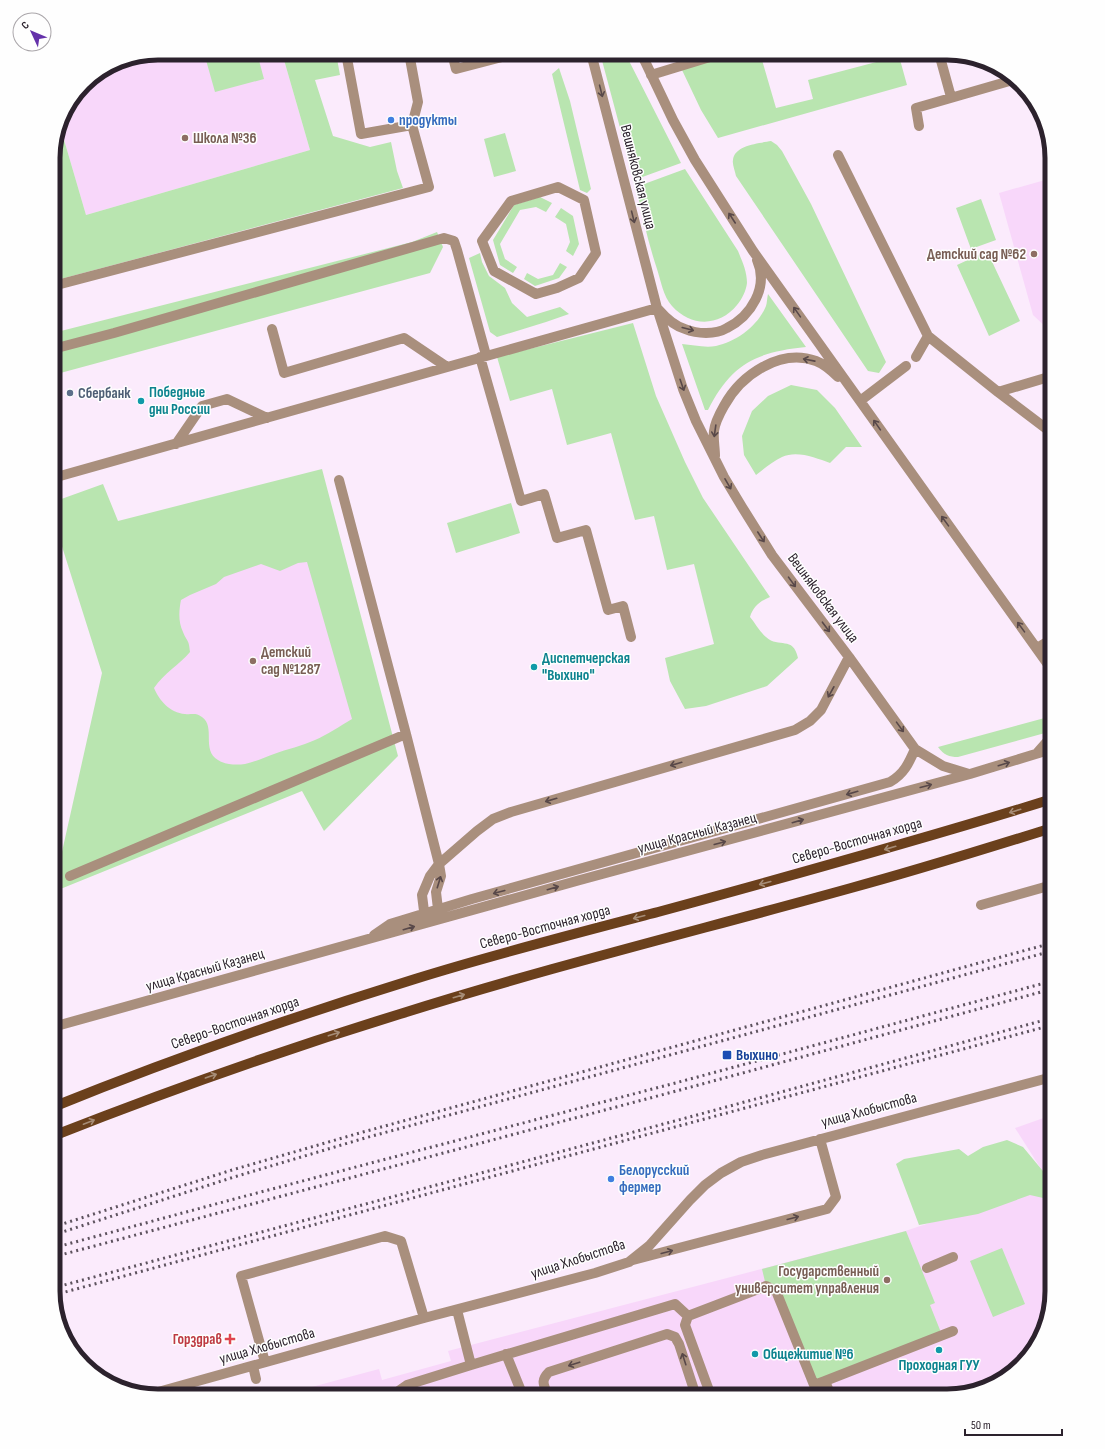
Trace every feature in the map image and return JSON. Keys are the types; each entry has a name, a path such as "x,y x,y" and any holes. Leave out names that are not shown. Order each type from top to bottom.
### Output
{"main road":[{"name":"Северо-Восточная хорда","path":"60,1104 235,1037 416,978 952,830 1045,801"},
{"path":"60,1133 204,1078 402,1013 540,972 853,888 1045,830"}],"street":[{"path":"347,60 361,134 412,125"},
{"path":"60,284 429,187 412,125 418,102 410,60"},
{"path":"454,60 456,69 490,60"},
{"name":"Вешняковская улица","path":"593,60 657,308 693,415 715,460 772,555 849,657 915,749 943,766 970,774"},
{"name":"Вешняковская улица","path":"644,60 673,120 695,160 753,251 1045,660"},
{"path":"651,75 700,60"},
{"path":"941,60 951,97"},
{"path":"918,126 916,108 1008,81"},
{"path":"838,155 928,336 1045,428"},
{"path":"558,188 584,200 587,211 596,253 580,278 558,288 536,294 494,271 482,241 511,201 558,188"},
{"path":"60,347 444,238 454,241 521,501 544,494 557,538 586,530 608,610 623,606 631,637"},
{"name":"Вешняковская улица","path":"657,308 668,319 684,329 705,333 726,329 743,317 756,300 761,285 760,266 753,251"},
{"path":"60,476 657,308"},
{"path":"272,328 284,373 404,338 447,367"},
{"path":"916,357 928,336"},
{"name":"Вешняковская улица","path":"715,460 714,430 719,416 729,398 744,380 760,368 798,358 816,361 832,370 860,401"},
{"path":"860,401 906,366"},
{"path":"998,392 1045,378"},
{"path":"176,444 202,406 227,399 267,418"},
{"path":"339,480 439,864 441,876 436,892 438,909 436,914 425,918 422,895 430,876 439,864 493,819 511,812 795,730 810,721 821,710 849,657"},
{"path":"1037,648 1045,643"},
{"path":"70,876 406,734"},
{"path":"1037,753 1045,744"},
{"name":"улица Красный Казанец","path":"438,909 890,782 904,771 915,749"},
{"name":"улица Красный Казанец","path":"60,1025 364,941 425,918 970,774 1045,751"},
{"path":"981,905 1045,887"},
{"name":"улица Хлобыстова","path":"172,1389 424,1318 595,1273 629,1262 649,1246 705,1185 721,1173 741,1162 762,1154 1045,1079"},
{"path":"629,1262 827,1209 836,1197 820,1139"},
{"path":"265,1362 241,1276 347,1246 385,1236 402,1241 424,1318"},
{"path":"927,1268 953,1257"},
{"path":"688,1316 766,1286 776,1291 814,1385 953,1331"},
{"path":"401,1389 407,1385 506,1354 675,1304 688,1316"},
{"path":"457,1310 471,1365"},
{"path":"688,1316 685,1325 708,1389"},
{"path":"545,1389 543,1384 544,1377 549,1372 667,1334 675,1337 680,1344 694,1389"},
{"path":"506,1354 520,1389"},
{"path":"253,1366 256,1379"},
{"path":"825,1381 828,1389"},
{"path":"407,1385 408,1389"}],"shaded area":[{"name":"Школа №36","path":"152,60 284,60 310,150 86,215 63,135 73,109 94,84 109,73 127,65"},
{"name":"Детский сад №62","path":"1045,180 1045,326 1033,315 999,193"},
{"name":"Детский сад №1287","path":"323,535 381,727 183,787 125,595"},
{"name":"Государственный университет управления","path":"1045,1117 1045,1175 1015,1128"},
{"name":"Государственный университет управления","path":"1045,1185 1045,1290 1042,1316 1035,1334 1021,1355 1011,1365 990,1379 972,1386 946,1389 304,1389 379,1369 382,1380 451,1361 448,1351 899,1233"}],"green space":[{"path":"206,60 259,60 264,79 215,92"},
{"path":"284,60 337,60 340,75 315,80 333,136 370,147 391,142 397,171 403,188 60,279 60,152 63,135 86,215 310,150"},
{"path":"602,60 629,60 681,163 634,180"},
{"path":"713,60 762,60 776,108 813,99 808,80 884,60 900,60 907,85 718,138 701,110 682,70"},
{"path":"559,68 570,101 591,189 587,193 580,190 552,74"},
{"path":"505,133 516,171 494,177 484,139"},
{"path":"771,141 782,151 811,204 886,362 879,373 868,371 736,176 733,162 734,155 738,151 754,144"},
{"path":"685,169 738,251 746,274 746,289 739,303 730,312 714,321 696,321 688,318 672,306 666,298 651,249 636,187"},
{"path":"540,197 552,203 546,212 536,207 520,210 500,244 505,259 517,267 513,273 500,265 493,240 514,205"},
{"path":"981,199 996,240 971,249 956,208"},
{"path":"561,208 573,216 579,244 573,256 566,251 570,242 566,224 555,217"},
{"path":"437,232 443,247 430,273 60,373 60,331 412,242"},
{"path":"987,251 1020,321 989,336 957,265"},
{"path":"480,253 482,262 489,276 505,288 512,303 527,317 560,307 569,314 497,337 490,332 469,258"},
{"path":"560,263 567,267 559,278 535,286 524,279 527,273 538,279 553,275"},
{"path":"768,294 806,347 773,352 747,363 726,381 708,410 705,410 682,344 712,347 724,344 738,337 746,332 758,320 766,306"},
{"path":"633,323 656,396 685,462 703,498 770,597 757,605 750,617 766,637 776,642 789,644 793,647 798,658 767,686 706,706 685,709 670,681 665,658 714,644 694,564 667,570 654,516 635,520 611,433 567,445 552,389 510,401 497,357"},
{"path":"791,385 817,390 835,408 862,447 846,447 830,463 806,456 794,454 788,455 775,461 756,475 744,455 742,436 752,411 768,396"},
{"path":"322,469 398,756 324,831 302,791 60,889 60,861 102,673 60,540 60,499 103,484 118,521","holes":["307,562 352,719 329,733 305,744 245,764 228,764 213,756 210,750 209,732 206,721 197,715 180,713 170,708 162,701 154,688 162,678 190,652 180,624 179,612 181,600 216,584 224,577 261,564 280,571 298,563"]},
{"path":"511,503 520,533 456,553 447,523"},
{"path":"1045,718 1045,733 958,757 947,755 938,747"},
{"path":"1007,1140 1023,1147 1045,1174 1045,1198 1030,1195 978,1214 919,1225 896,1164 904,1159 959,1149 968,1156 983,1147"},
{"path":"906,1231 935,1303 930,1305 942,1335 814,1385 776,1291 766,1286 762,1269"},
{"path":"1002,1248 1025,1304 993,1317 970,1261"}],"railway":[{"path":"60,1225 232,1170 363,1132 1045,945"},
{"path":"60,1233 234,1177 365,1138 1045,953"},
{"path":"60,1246 679,1082 1045,983"},
{"path":"60,1255 1045,991"},
{"path":"60,1286 1045,1020"},
{"path":"60,1293 1045,1027"}],"place":[{"name":"продукты","path":"391,120"},
{"name":"Школа №36","path":"185,138"},
{"name":"Детский сад №62","path":"1034,254"},
{"name":"Сбербанк","path":"70,393"},
{"name":"Победные дни России","path":"141,401"},
{"name":"Детский сад №1287","path":"253,661"},
{"name":"Диспетчерская \"Выхино\"","path":"534,667"},
{"name":"Выхино","path":"727,1055"},
{"name":"Белорусский фермер","path":"611,1179"},
{"name":"Государственный университет управления","path":"887,1280"},
{"name":"Горздрав","path":"230,1339"},
{"name":"Проходная ГУУ","path":"939,1350"},
{"name":"Общежитие №6","path":"755,1354"}]}
